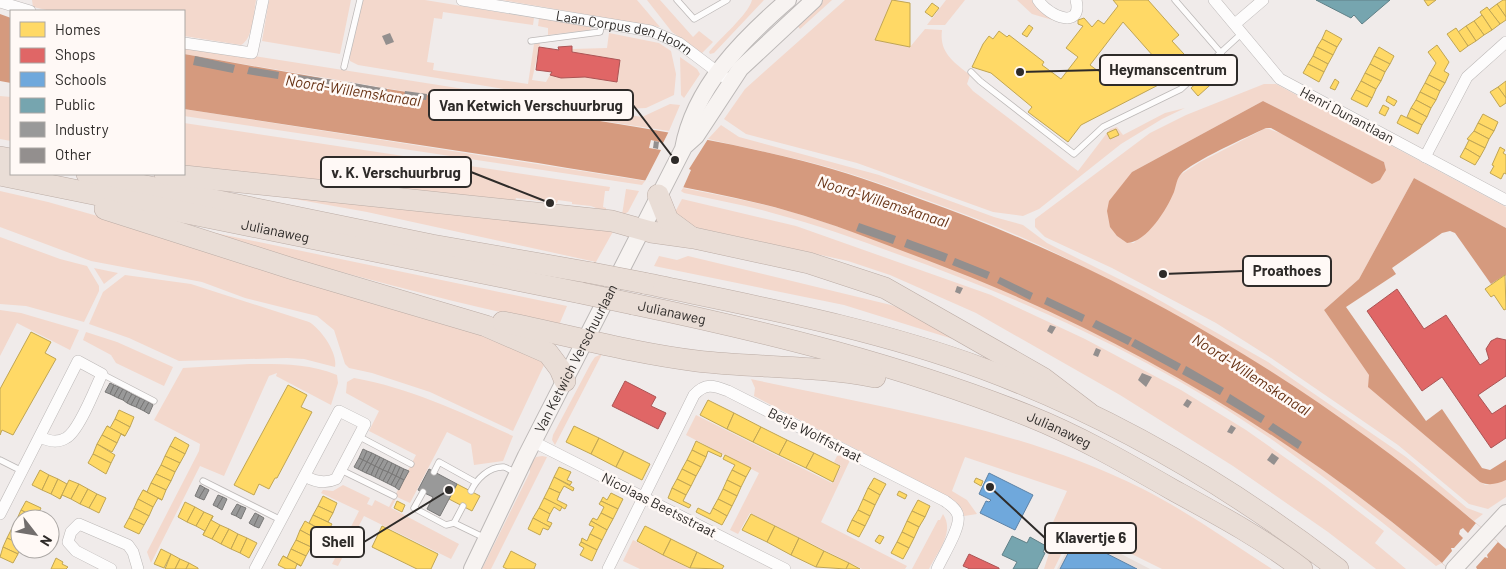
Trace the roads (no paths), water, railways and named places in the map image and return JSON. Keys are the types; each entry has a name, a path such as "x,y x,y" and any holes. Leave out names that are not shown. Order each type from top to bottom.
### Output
{"highway":[{"name":"Julianaweg","path":"0,175 740,326 932,380 1029,416 1133,467 1235,524 1302,569"},
{"name":"Julianaweg","path":"92,175 432,244 644,283 807,318 885,338 983,369 1089,413 1212,480 1295,536 1338,569"},
{"path":"175,175 612,221 641,230 694,238 809,263 885,288 1043,378 1089,413"},
{"path":"32,181 120,214 293,269 434,309 520,340 548,353 560,369 565,381"},
{"path":"661,190 668,220 675,227 694,238"},
{"path":"434,309 697,361 828,369 976,396"}],"main road":[{"path":"725,77 753,31 788,0"},
{"path":"725,77 754,54 814,0"},
{"name":"Van Ketwich Verschuurlaan","path":"472,569 517,473 661,190 725,77"},
{"path":"1454,569 1506,513"}],"street":[{"path":"185,42 252,53 263,0"},
{"name":"Laan Corpus den Hoorn","path":"462,0 651,31 670,38 725,77"},
{"path":"1038,0 1043,8 1058,18 1066,19 1076,10 1076,0"},
{"name":"Henri Dunantlaan","path":"1214,0 1280,79 1506,200"},
{"path":"1238,29 1263,0"},
{"path":"0,2 28,9"},
{"path":"1425,156 1467,76 1506,42"},
{"path":"0,514 78,362 102,374 72,434 58,441 49,441 40,437"},
{"name":"Betje Wolffstraat","path":"643,497 694,395 701,388 708,386 728,391 937,496 955,509 959,517 957,528 936,569"},
{"path":"255,569 304,476 339,411 364,424 336,479 330,482 314,481 304,476"},
{"name":"Nicolaas Beetsstraat","path":"534,442 784,569"},
{"path":"608,569 643,497"},
{"path":"111,569 76,551 68,542 72,532 79,524 128,545 134,552 138,569"}],"lane":[{"path":"344,67 360,0"},
{"path":"677,0 694,19 727,0"},
{"path":"1174,0 1221,53"},
{"path":"531,41 600,32 602,22"},
{"path":"971,72 980,82 1074,154 1103,127 1181,89 1221,53 1238,29"},
{"path":"102,374 154,401"},
{"path":"358,436 411,464"},
{"path":"0,460 22,471"},
{"path":"434,472 439,462 475,482"},
{"path":"471,491 475,482 489,471 504,467 517,473"},
{"path":"341,470 394,496"},
{"path":"203,480 281,520"},
{"path":"423,492 414,508 446,525 454,523 487,540"},
{"path":"454,523 463,506"}],"water":[{"path":"0,14 10,18 10,83 0,81"},
{"name":"Noord-Willemskanaal","path":"185,54 365,86 710,140 818,165 862,178 1000,230 1079,265 1155,303 1230,346 1302,392 1373,441 1441,494 1506,549 1506,569 1449,569 1328,474 1265,431 1200,391 1134,354 1066,319 996,288 856,233 805,216 695,189 185,109"},
{"path":"1263,101 1384,162 1386,170 1380,180 1372,184 1271,128 1266,128 1208,156 1181,174 1171,199 1155,224 1142,237 1127,243 1117,236 1110,227 1107,211 1109,201 1132,172"},
{"path":"1414,178 1506,228 1506,276 1491,284 1455,233 1450,231 1442,233 1392,268 1396,274 1346,307 1426,421 1442,409 1482,468 1490,470 1506,460 1506,480 1499,483 1480,482 1368,387 1369,375 1324,310 1359,279"}],"place":[{"name":"Heymanscentrum","path":"1020,72"},
{"name":"Van Ketwich Verschuurbrug","path":"675,160"},
{"name":"v. K. Verschuurbrug","path":"550,203"},
{"name":"Proathoes","path":"1163,274"},
{"name":"Klavertje 6","path":"990,487"},
{"name":"Shell","path":"449,490"}]}
